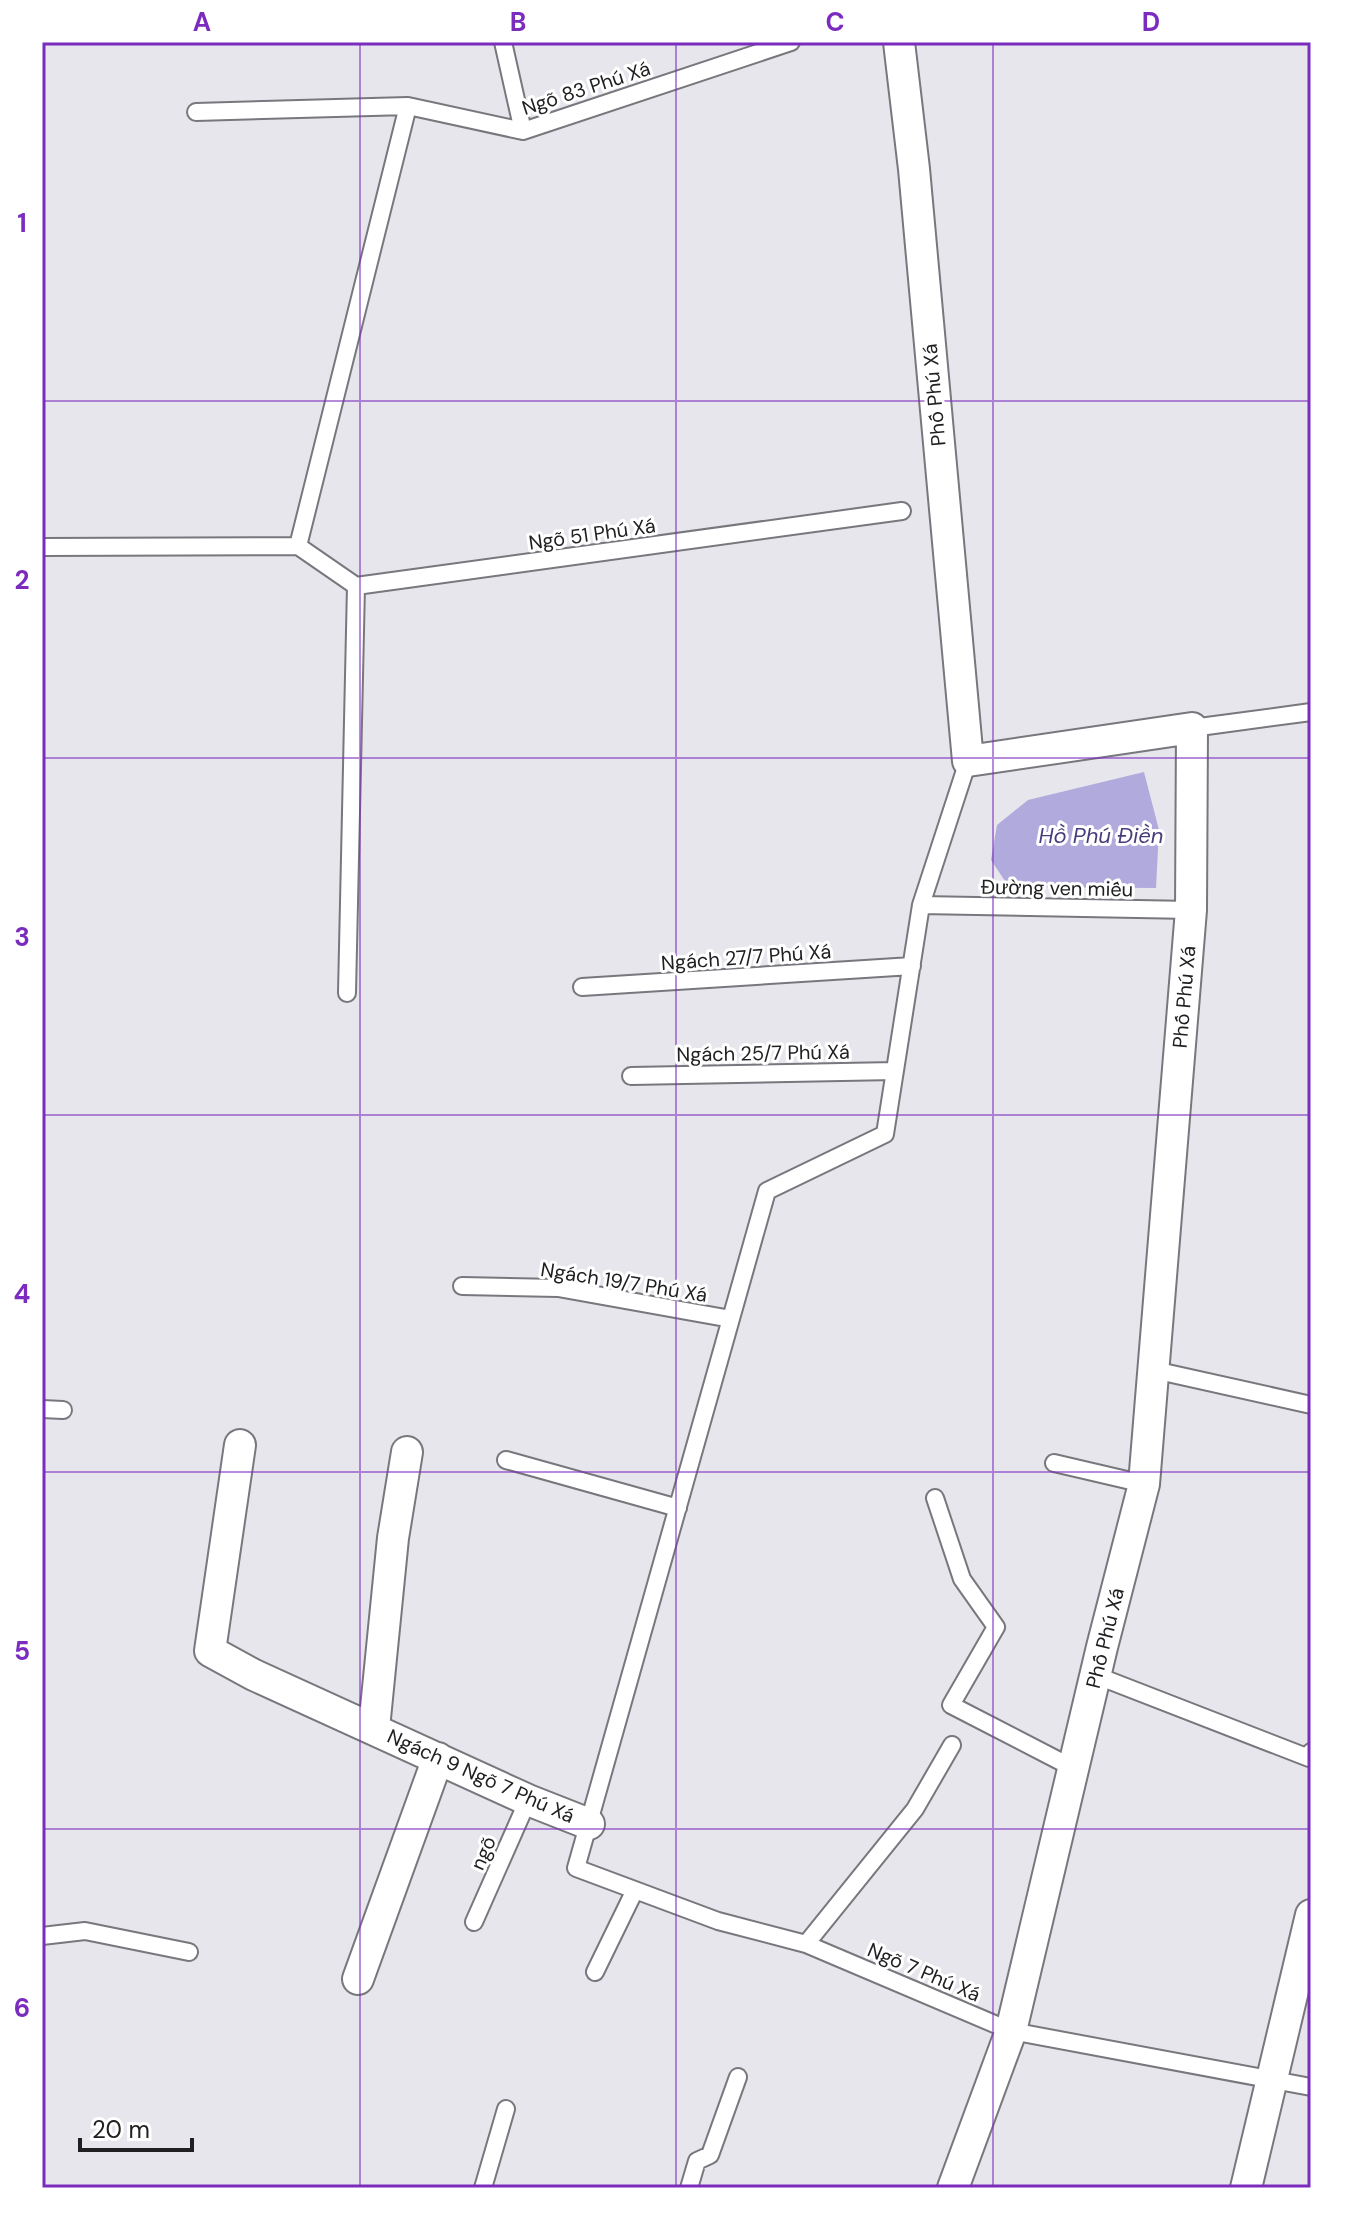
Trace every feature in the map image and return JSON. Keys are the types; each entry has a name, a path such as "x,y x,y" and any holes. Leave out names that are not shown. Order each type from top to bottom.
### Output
{"street":[{"name":"Phố Phú Xá","path":"899,42 914,169 968,761"},
{"name":"Phố Phú Xá","path":"953,2188 1011,2031 1095,1675 1144,1484 1191,910 1192,728"},
{"path":"968,761 1192,728"},
{"name":"Ngách 9 Ngõ 7 Phú Xá","path":"240,1445 210,1651 254,1675 528,1800 589,1824"},
{"path":"374,1728 393,1538 407,1452"},
{"path":"358,1979 438,1758"},
{"path":"1246,2188 1311,1915"}],"lane":[{"path":"503,42 523,131"},
{"name":"Ngõ 83 Phú Xá","path":"196,112 408,106 523,131 791,42"},
{"path":"298,546 408,106"},
{"name":"Ngõ 51 Phú Xá","path":"356,586 902,511"},
{"path":"42,547 298,546 356,586 347,993"},
{"path":"1192,728 1311,712"},
{"path":"589,1824 767,1191 885,1134 921,905 968,761"},
{"name":"Đường ven miếu","path":"921,905 1191,910"},
{"name":"Ngách 27/7 Phú Xá","path":"582,987 912,966"},
{"name":"Ngách 25/7 Phú Xá","path":"631,1076 895,1071"},
{"name":"Ngách 19/7 Phú Xá","path":"462,1286 558,1288 731,1319"},
{"path":"1154,1370 1311,1405"},
{"path":"42,1409 63,1410"},
{"path":"506,1460 678,1508"},
{"path":"1054,1463 1144,1484"},
{"path":"935,1498 962,1579 996,1627 951,1705 1073,1768"},
{"path":"1095,1675 1309,1758 1311,1752"},
{"path":"806,1944 915,1809 952,1745"},
{"name":"ngõ","path":"474,1922 528,1800"},
{"name":"Ngõ 7 Phú Xá","path":"589,1824 576,1868 718,1921 806,1944 1011,2031 1311,2087"},
{"path":"595,1972 635,1890"},
{"path":"42,1936 85,1931 189,1952"},
{"path":"689,2188 697,2161 710,2155 738,2077"},
{"path":"483,2188 506,2109"}],"water":[{"name":"Hồ Phú Điền","path":"1144,772 1159,830 1156,888 1009,887 991,860 997,825 1028,800"}]}
